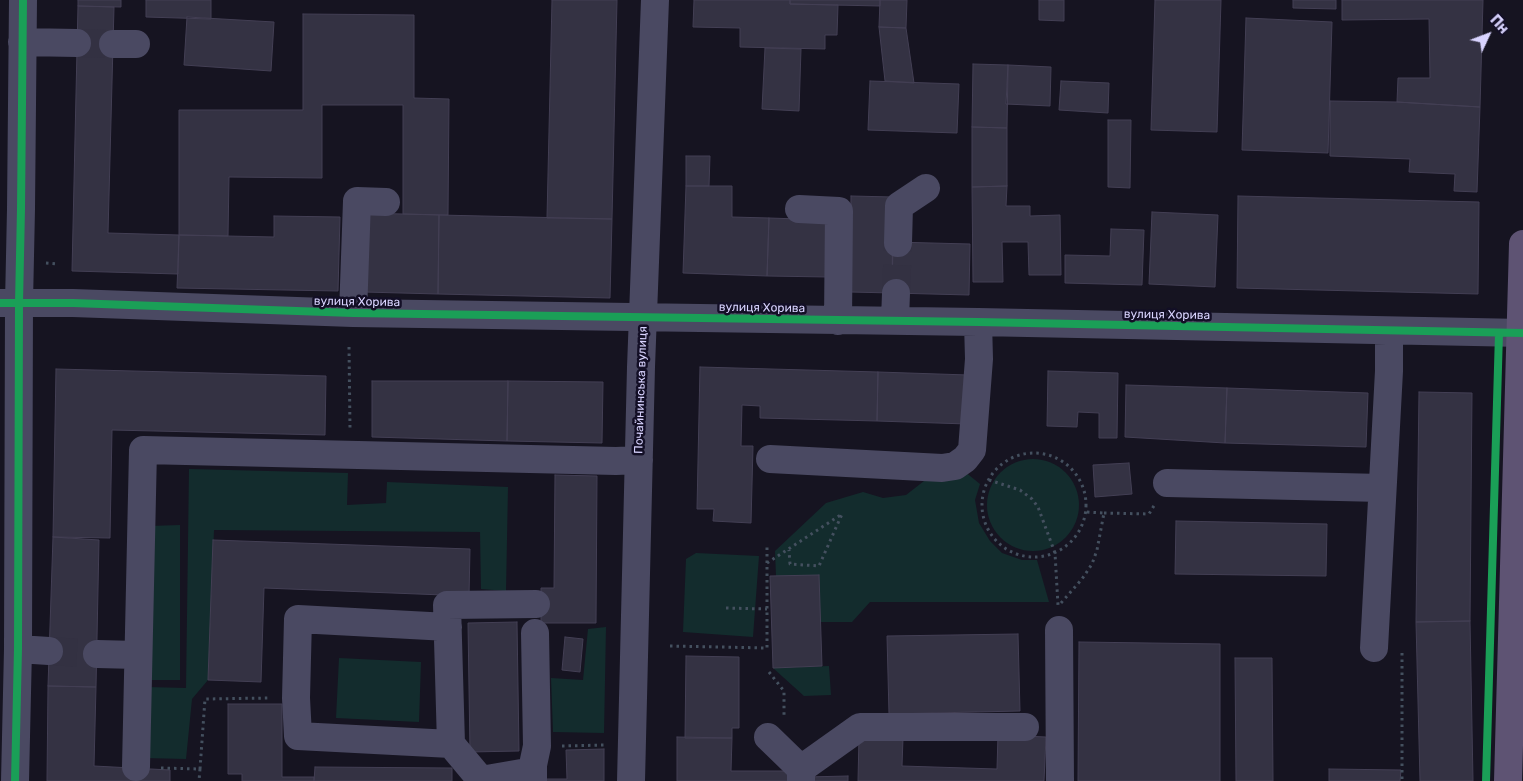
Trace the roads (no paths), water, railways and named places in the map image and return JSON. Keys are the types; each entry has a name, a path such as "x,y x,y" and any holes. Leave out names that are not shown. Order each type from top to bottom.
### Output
{"main road":[{"path":"1508,781 1523,244"}],"street":[{"path":"15,781 18,649 9,303 11,209 23,0"},
{"name":"Почайнинська вулиця","path":"631,781 639,460 655,0"},
{"path":"22,42 77,43"},
{"path":"898,243 899,206 926,188"},
{"path":"353,314 357,201 386,202"},
{"path":"799,209 840,211 838,321"},
{"path":"895,321 896,293"},
{"name":"вулиця Хорива","path":"9,303 73,303 353,314 978,322 1522,333"},
{"path":"770,459 942,468 956,466 972,450 979,359 978,322"},
{"path":"1374,648 1389,371 1389,331"},
{"path":"136,767 142,450 606,461 639,460"},
{"path":"1168,483 1382,488"},
{"path":"535,633 534,766 481,780 451,744 447,605 536,604"},
{"path":"1059,618 1060,781"},
{"path":"448,627 298,619 296,698 298,736 451,744"},
{"path":"18,649 49,651"},
{"path":"97,654 137,655"},
{"path":"768,737 801,775 860,727 1025,727"}],"tunnel":[{"path":"77,43 113,44"},
{"path":"896,293 898,243"},
{"path":"49,651 97,654"}]}
